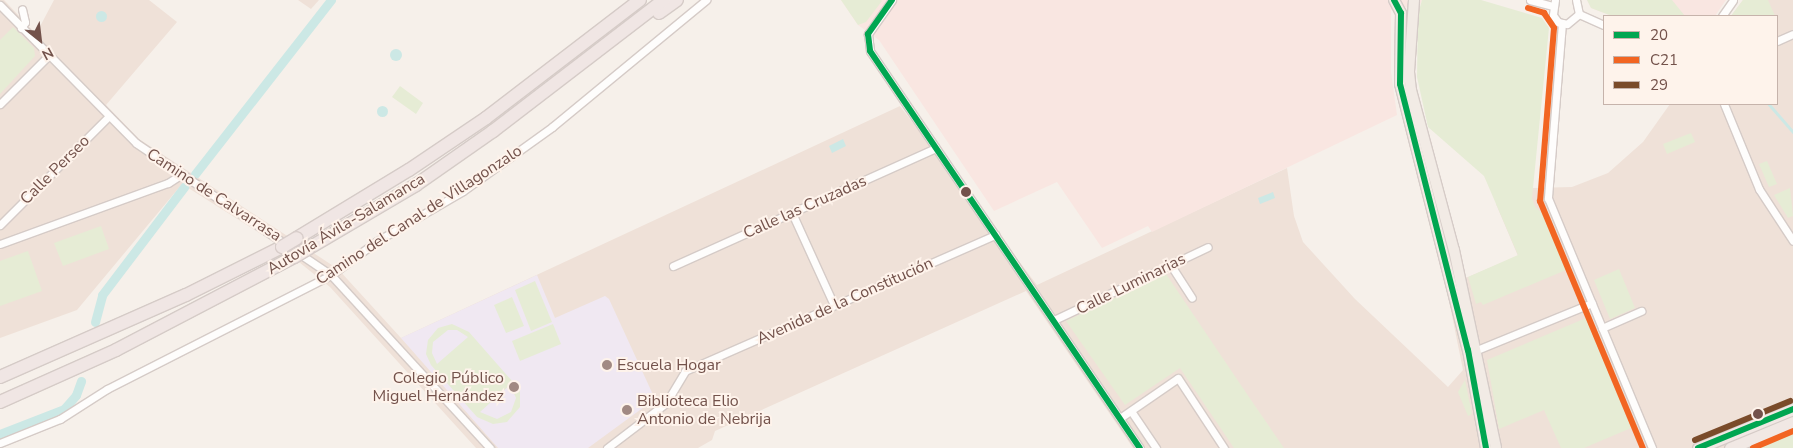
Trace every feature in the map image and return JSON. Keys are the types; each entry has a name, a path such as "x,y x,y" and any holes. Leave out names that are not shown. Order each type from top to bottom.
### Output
{"highway":[{"name":"Autovía Ávila-Salamanca","path":"0,402 116,350 294,257 416,184 664,0"},
{"path":"622,33 677,0"},
{"name":"Autovía Ávila-Salamanca","path":"0,377 186,295 282,247 409,170 486,118 638,1"},
{"path":"1698,448 1793,409"},
{"path":"1730,448 1793,422"}],"main road":[{"path":"1394,0 1401,13 1399,70 1477,350 1496,448"},
{"path":"1414,0 1409,72 1410,106 1462,323 1486,448"}],"street":[{"name":"Camino del Canal de Villagonzalo","path":"0,443 60,419 107,389 332,274 377,242 463,190 544,132 706,0"},
{"path":"892,0 868,34 868,45 1140,448"},
{"path":"1530,0 1554,3 1553,15 1562,24 1548,198 1652,448"},
{"path":"1576,0 1579,14"},
{"path":"1723,15 1733,0"},
{"name":"Camino de Calvarrasa","path":"0,5 136,143 332,274 490,448"},
{"path":"21,28 25,22 22,9"},
{"path":"1562,24 1571,23 1579,14"},
{"path":"1579,14 1603,25"},
{"path":"1778,41 1793,34"},
{"path":"0,104 49,55"},
{"path":"1724,105 1759,189 1793,241"},
{"name":"Calle Perseo","path":"0,225 109,116"},
{"name":"Calle las Cruzadas","path":"673,266 936,148"},
{"path":"0,244 168,183 182,174"},
{"path":"792,213 834,305"},
{"name":"Avenida de la Constitución","path":"607,448 666,403 685,371 995,235"},
{"name":"Calle Luminarias","path":"1054,320 1208,247"},
{"path":"1170,264 1192,298"},
{"path":"1477,350 1592,303"},
{"path":"1602,328 1641,311"},
{"path":"1120,418 1178,378 1223,446 1214,448"},
{"path":"1131,411 1156,448"}],"shaded area":[{"path":"0,0 4,0 36,34 54,0 149,0 177,22 106,105 139,139 338,269 401,338 900,106 1037,285 1287,168 1294,216 1303,242 1355,299 1448,387 1463,370 1445,281 1468,277 1518,256 1496,204 1533,188 1572,187 1608,173 1643,142 1669,105 1778,105 1778,15 1732,15 1743,0 1793,0 1793,448 1133,448 1026,291 715,431 712,440 698,448 476,448 330,287 274,242 182,184 77,310 0,338"},
{"path":"298,0 319,0 311,9"},
{"path":"841,0 1422,0 1420,5 1391,10 1391,72 1397,115 1152,232 1148,226 1102,248 1057,182 994,211 879,40 858,25"},
{"path":"1587,0 1726,0 1716,15 1609,15 1591,8"},
{"name":"Colegio Público Miguel Hernández","path":"537,275 555,318 605,296 609,299 655,399 588,448 498,448 401,338"}],"green space":[{"path":"841,0 882,1 866,22 858,25"},
{"path":"1422,0 1481,0 1542,18 1549,28 1532,198 1535,207 1543,214 1566,270 1483,305 1481,302 1476,304 1468,277 1518,255 1484,176 1428,127 1417,77 1418,14"},
{"path":"1587,0 1672,0 1684,15 1609,15 1591,8"},
{"path":"1743,0 1768,0 1775,15 1732,15"},
{"path":"13,27 34,48 35,56 0,94 0,40"},
{"path":"400,86 423,103 416,114 392,97"},
{"path":"1691,133 1695,142 1667,154 1663,144"},
{"path":"1767,161 1777,184 1769,187 1759,164"},
{"path":"1790,188 1793,216 1788,218 1774,195"},
{"path":"101,226 109,249 63,266 54,243"},
{"path":"28,251 42,291 0,306 0,261"},
{"path":"1619,269 1635,308 1610,319 1594,280"},
{"path":"1166,274 1284,448 1234,448 1180,368 1125,405 1066,321"},
{"path":"535,281 552,322 531,331 515,290"},
{"path":"512,297 524,326 506,333 494,305"},
{"path":"1586,318 1631,428 1584,448 1561,448 1544,410 1499,429 1487,360"},
{"path":"452,324 469,332 520,390 520,407 507,422 493,424 477,417 431,365 426,354 428,340 438,328","holes":["448,330 457,330 468,337 437,364 432,353 433,342","510,385 516,398 511,412 497,419 480,412"]},
{"path":"553,324 561,344 520,361 512,341"},
{"path":"1465,380 1472,414 1468,416 1458,392"},
{"path":"1793,431 1793,448 1752,448"}],"water":[{"path":"101,10 107,16 101,22 95,16"},
{"path":"396,49 402,55 396,61 390,55"},
{"path":"382,105 388,111 382,117 376,111"},
{"path":"843,139 846,146 832,153 829,146"},
{"path":"1273,192 1275,198 1260,204 1258,198"}],"waterway":[{"path":"195,174 331,0"},
{"path":"1770,105 1793,132"},
{"path":"95,322 102,295 184,187"},
{"path":"0,434 64,409 76,395 81,381"}],"transit line":[{"name":"20","path":"892,0 868,34 870,51 1140,448"},
{"name":"20","path":"1394,0 1401,13 1400,84 1468,350 1486,448"},
{"name":"C21","path":"1528,8 1544,13 1554,28 1540,201 1643,448"},
{"name":"29","path":"1695,440 1790,401"},
{"name":"20","path":"1698,448 1793,409"},
{"name":"C21","path":"1753,448 1793,431"}],"place":[{"name":"Escuela Hogar","path":"607,365"},
{"name":"Colegio Público Miguel Hernández","path":"514,387"},
{"name":"Biblioteca Elio Antonio de Nebrija","path":"627,410"}]}
